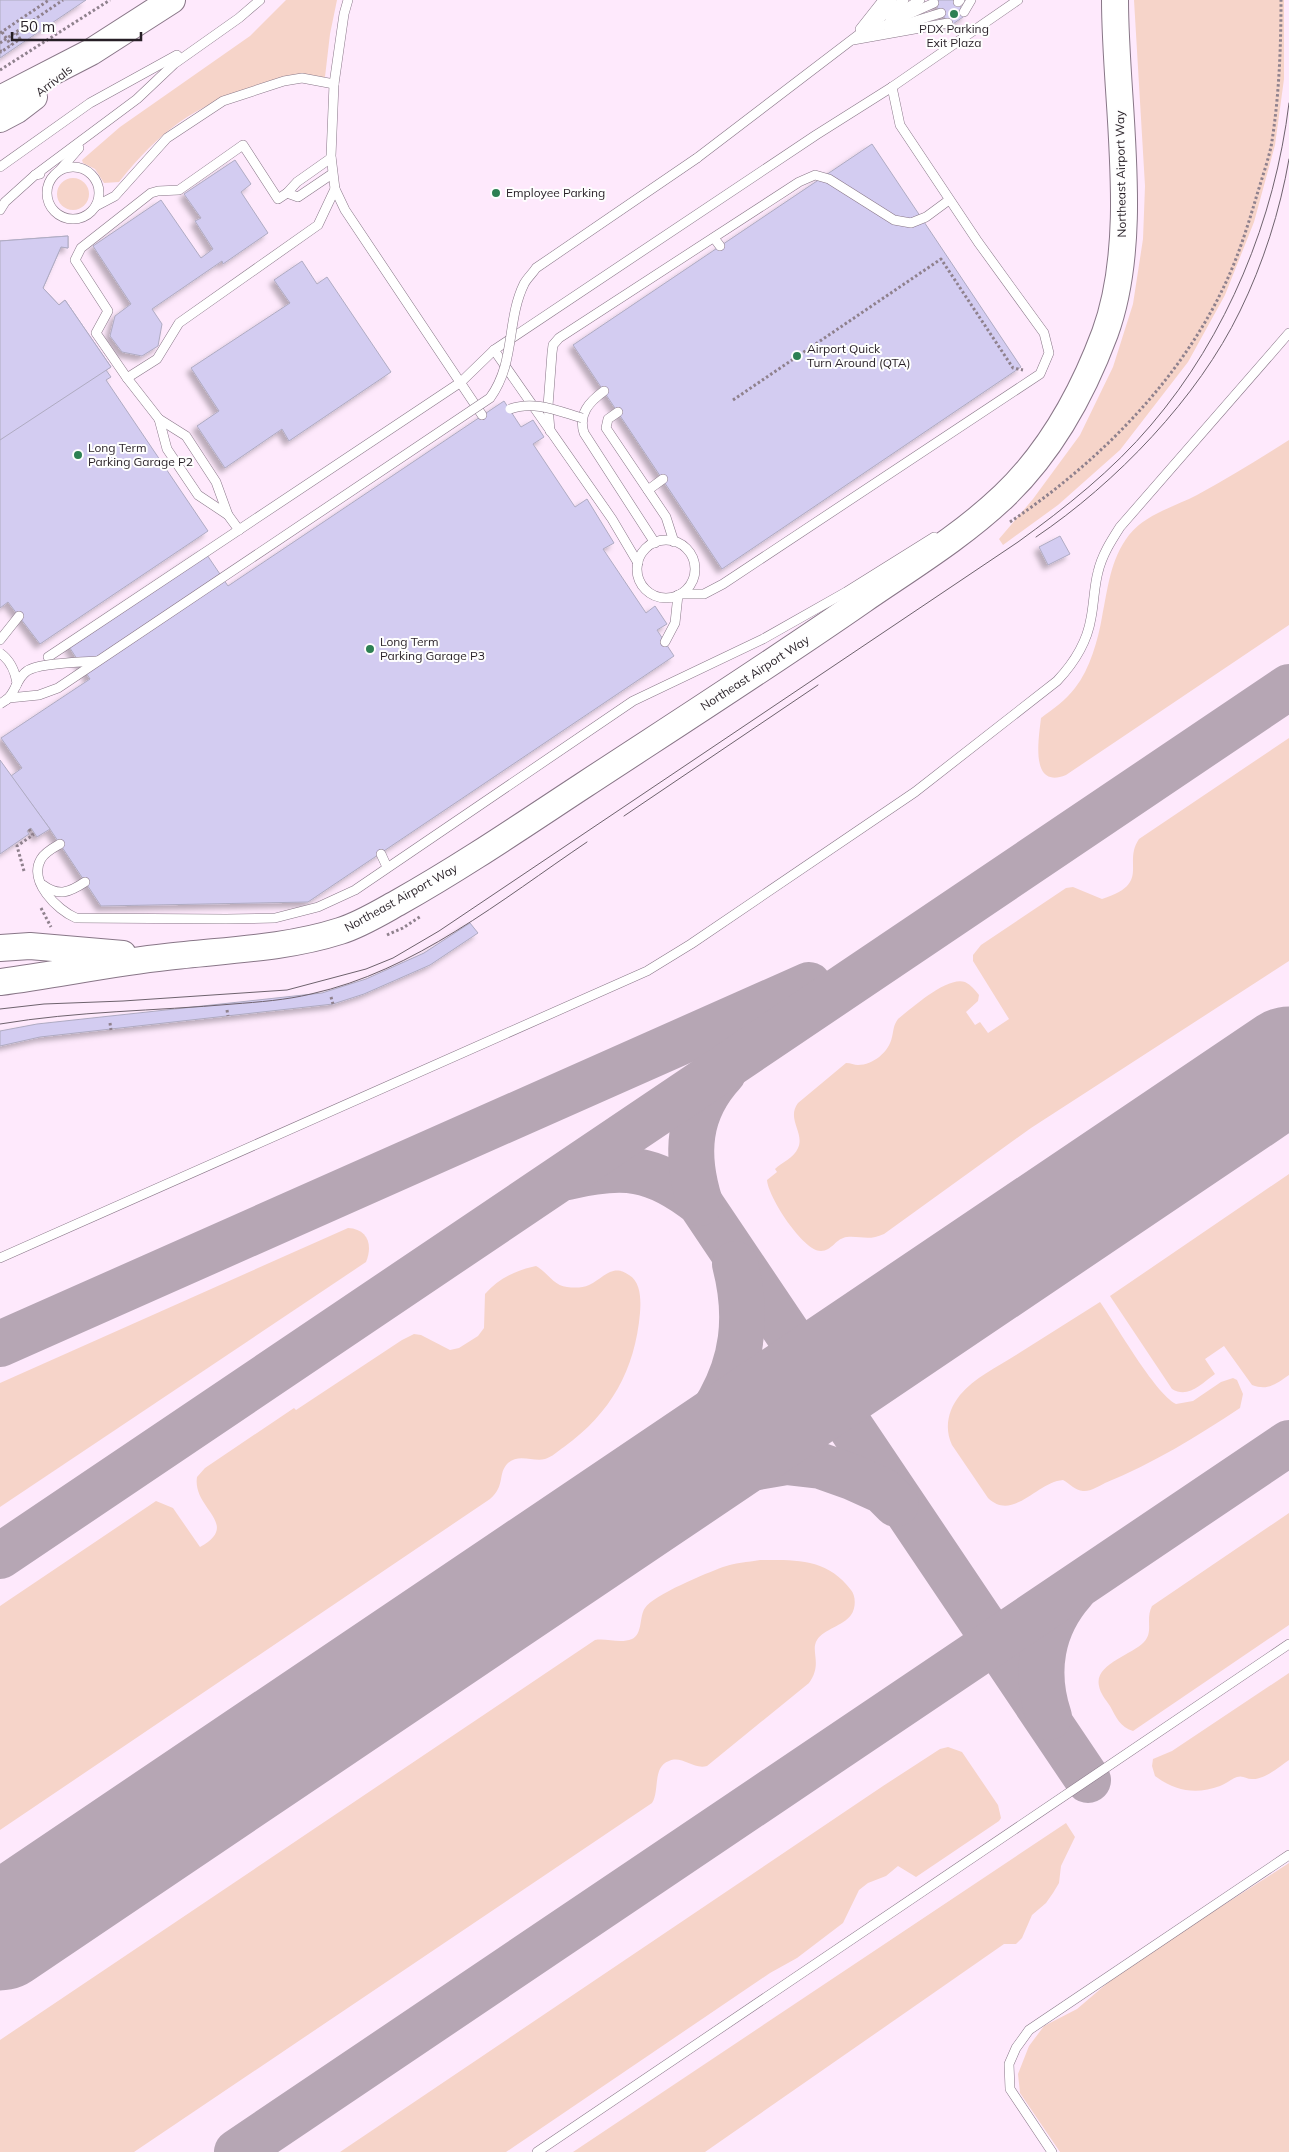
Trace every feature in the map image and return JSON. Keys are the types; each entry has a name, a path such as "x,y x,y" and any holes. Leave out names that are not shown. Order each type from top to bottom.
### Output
{"main road":[{"path":"4,116 91,52 172,0"},
{"name":"Northeast Airport Way","path":"0,982 51,976 162,957 304,940 343,930 435,882 806,640 934,553 1003,497 1038,459 1080,391 1106,330 1118,278 1124,224 1120,107 1115,43 1115,0"},
{"path":"0,948 30,946 162,957"}],"lane":[{"path":"0,210 5,202 35,175 91,135 137,99 174,64 217,34 260,0"},
{"path":"348,0 341,32 334,84 332,174 335,189 345,210 482,415"},
{"path":"851,41 877,0"},
{"path":"851,41 883,0"},
{"path":"851,41 892,0"},
{"path":"0,704 9,698 39,695 58,688 490,398 498,387 508,361 513,324 525,282 536,268 697,158 904,0"},
{"path":"851,41 920,0"},
{"path":"964,12 971,0"},
{"path":"48,657 461,382 494,350 784,156 892,87 1018,0"},
{"path":"851,41 934,3"},
{"path":"851,41 941,13"},
{"path":"851,41 948,23"},
{"path":"0,167 90,103 217,34"},
{"path":"96,206 115,196 167,138 223,101 302,78 334,84"},
{"path":"665,642 675,623 680,594 693,579 693,561 689,552 674,542 655,542 644,550 638,563 637,572 644,589 651,595 660,598 680,594 704,594 723,584 1040,374 1049,353 1044,333 950,200 900,125 892,87"},
{"path":"35,175 59,171 75,167 90,173 99,186 100,194 96,206 88,216 72,220 57,214 48,200 47,192 49,184 59,171 91,135"},
{"path":"239,530 228,515 216,482 186,436 159,419 127,378 96,333 108,311 75,260 81,248 151,193 179,190 243,145 278,199 287,193 297,182 332,158"},
{"path":"287,193 298,197 332,174"},
{"path":"550,431 548,406 553,345 559,338 799,182 815,175 829,179 894,220 911,224 926,217 950,200"},
{"path":"127,378 157,359 179,323 318,225 335,189"},
{"path":"714,238 720,246"},
{"path":"0,1258 647,971 691,944 914,792 1057,681 1068,670 1076,660 1088,634 1098,572 1110,542 1289,333"},
{"path":"494,350 622,533 638,563"},
{"path":"604,391 588,404 582,418 584,433 655,542"},
{"path":"510,409 523,404 536,405 582,418"},
{"path":"618,412 608,419 606,428 666,517 674,542"},
{"path":"159,419 167,449 198,495 228,515"},
{"path":"648,490 662,479"},
{"path":"952,527 1003,497"},
{"path":"85,882 69,892 60,893 51,890 42,884 40,865 48,853 60,844 42,857 39,864 38,875 41,884 63,913 76,918 276,918 318,907 355,890 632,701 763,638 846,592 943,532"},
{"path":"0,640 19,616"},
{"path":"0,653 13,668 17,682"},
{"path":"0,653 14,670 17,683 11,697 0,704"},
{"path":"0,704 10,698 17,682 27,671 38,667 99,661"},
{"path":"381,854 387,867"},
{"path":"0,943 30,946"},
{"path":"537,2152 1289,1644"},
{"path":"1052,2152 1010,2089 1009,2064 1016,2048 1029,2030 1289,1855"}],"path":[{"path":"11,45 1,33 49,0"},
{"path":"0,42 63,0"},
{"path":"0,70 110,0"},
{"path":"0,50 1,52 20,39 16,32"},
{"path":"733,400 941,260 1013,368 1040,374"},
{"path":"331,997 333,1004"},
{"path":"227,1010 228,1016"},
{"path":"110,1023 111,1030"}],"shaded area":[{"path":"286,0 337,0 330,34 325,77 301,76 283,79 215,102 180,122 164,134 119,182 104,183 95,169 83,163 82,160 120,127 250,36"},
{"path":"1134,0 1284,0 1284,79 1275,145 1254,222 1225,295 1188,362 1120,450 1058,505 1003,545 999,539 1033,499 1080,435 1113,367 1133,304 1143,239 1145,186"},
{"path":"73,178 85,182 89,194 85,206 73,210 61,206 57,194 61,182"},
{"path":"1289,440 1289,625 1066,775 1054,778 1046,775 1041,769 1038,748 1041,718 1068,696 1085,672 1093,654 1114,564 1129,535 1152,516 1209,489"},
{"path":"1289,738 1289,961 1031,1128 884,1234 870,1238 843,1238 828,1249 821,1251 814,1249 805,1242 796,1233 780,1210 773,1198 767,1180 777,1172 775,1169 791,1157 798,1148 800,1142 794,1115 798,1103 846,1063 864,1064 880,1057 888,1048 898,1019 930,994 949,984 958,981 965,982 979,995 978,1001 966,1012 975,1025 980,1022 988,1033 1009,1019 973,961 973,955 981,945 1066,888 1073,887 1102,899 1117,893 1131,880 1133,857 1139,839"},
{"path":"1289,1174 1289,1375 1276,1384 1267,1387 1252,1385 1224,1346 1205,1359 1215,1374 1189,1391 1178,1392 1172,1389 1110,1296"},
{"path":"348,1228 360,1231 367,1239 369,1250 366,1262 0,1507 0,1383"},
{"path":"536,1266 562,1286 578,1288 587,1286 608,1273 618,1271 633,1278 638,1287 640,1313 633,1353 618,1389 595,1420 581,1434 550,1457 540,1460 521,1458 512,1460 505,1467 498,1489 490,1499 0,1830 0,1606 156,1501 173,1508 200,1547 212,1539 217,1531 216,1523 197,1488 197,1477 205,1468 294,1408 296,1410 414,1334 421,1335 450,1350 459,1348 478,1336 484,1328 485,1294 508,1276"},
{"path":"1100,1302 1147,1373 1167,1397 1176,1404 1193,1401 1221,1382 1233,1378 1237,1380 1243,1394 1240,1408 1157,1458 1091,1490 1080,1490 1063,1480 1053,1482 1016,1503 1007,1506 997,1504 988,1498 952,1445 948,1432 948,1419 956,1401 979,1378"},
{"path":"1289,1513 1289,1625 1133,1731 1125,1727 1116,1718 1102,1694 1099,1678 1108,1666 1138,1647 1147,1638 1152,1606"},
{"path":"760,1560 798,1561 821,1566 842,1580 853,1593 855,1606 848,1619 824,1633 817,1640 815,1644 815,1670 809,1683 707,1766 697,1766 678,1760 669,1761 664,1764 658,1774 656,1792 652,1803 134,2152 0,2152 0,2040 595,1640 623,1641 635,1637 638,1633 643,1611 658,1597 723,1567"},
{"path":"1289,1673 1289,1760 1257,1779 1239,1777 1220,1786 1203,1790 1194,1791 1178,1788 1155,1776 1152,1766 1153,1759 1172,1751"},
{"path":"948,1747 962,1752 998,1805 1001,1818 999,1821 916,1877 898,1866 886,1876 868,1883 859,1890 843,1923 797,1958 770,1973 506,2152 340,2152 883,1786 940,1749"},
{"path":"1066,1823 1075,1837 1061,1866 1059,1883 1046,1903 1032,1915 1022,1938 1016,1944 1004,1944 705,2152 573,2152"},
{"path":"1289,1863 1289,2152 1060,2152 1020,2093 1018,2074 1029,2046 1044,2026 1077,2009 1125,1968"}],"building":[{"path":"0,0 86,0 0,58"},
{"name":"PDX Parking Exit Plaza","path":"932,0 956,0 966,15 950,26"},
{"name":"Airport Quick Turn Around (QTA)","path":"872,144 1021,367 722,569 573,345"},
{"path":"235,160 251,184 241,192 268,233 223,264 222,261 152,309 162,324 158,346 142,356 122,352 110,336 115,316 131,304 93,246 161,200 201,258 213,249 195,221 201,218 184,194"},
{"name":"Long Term Parking Garage P2","path":"68,236 68,248 61,247 43,288 59,305 65,300 111,367 106,370 111,377 106,380 208,531 40,644 8,602 0,608 0,241"},
{"path":"68,236 68,248 61,247 43,288 59,305 65,300 111,367 0,440 0,241"},
{"path":"302,261 317,284 327,277 391,372 289,441 282,429 225,468 197,426 219,411 191,368 290,303 274,280"},
{"name":"Long Term Parking Garage P3","path":"504,401 521,427 533,420 544,437 533,444 575,507 587,499 614,543 603,549 646,613 655,606 667,624 657,630 674,656 308,902 101,906 50,829 11,776 22,768 1,738 90,679 66,642 203,549 228,586"},
{"path":"1060,536 1070,554 1048,565 1039,547"},
{"path":"0,760 50,829 37,837 31,828 27,831 29,834 0,854"},
{"path":"470,923 478,933 430,965 364,994 333,1004 40,1037 0,1046 0,1031 37,1024 322,993 366,979 424,953"}],"taxiway":[{"path":"0,1556 1289,687"},
{"path":"0,1344 809,985"},
{"path":"700,1203 692,1168 692,1135 702,1103 723,1073"},
{"path":"567,1177 605,1170 637,1171 667,1182 700,1203 1088,1780"},
{"path":"735,1264 742,1305 740,1342 732,1375 717,1405 698,1434 620,1515 692,1485 740,1470 786,1462 821,1466 852,1477 883,1491 896,1504"},
{"path":"237,2152 1289,1443"},
{"path":"1049,1717 1042,1683 1043,1651 1047,1635 1054,1620 1062,1605 1073,1591"},
{"path":"0,1929 18,1921"}],"runway":[{"path":"0,1933 1289,1064"}],"tram line":[{"path":"0,1009 44,1004 123,1001 287,990 366,969 393,958 439,931 1018,542 1071,502 1105,473 1136,442 1178,390 1203,353 1224,315 1243,274 1259,232 1272,190 1289,103"},
{"path":"1036,537 1096,491 1125,465 1178,407 1202,375 1240,311 1256,275 1276,218 1289,159"},
{"path":"624,816 818,685"},
{"path":"0,1024 58,1016 292,998 349,983 386,969 456,931 587,842"}],"place":[{"name":"PDX Parking Exit Plaza","path":"954,14"},
{"name":"Employee Parking","path":"496,193"},
{"name":"Airport Quick Turn Around (QTA)","path":"797,356"},
{"name":"Long Term Parking Garage P2","path":"78,455"},
{"name":"Long Term Parking Garage P3","path":"370,649"}]}
